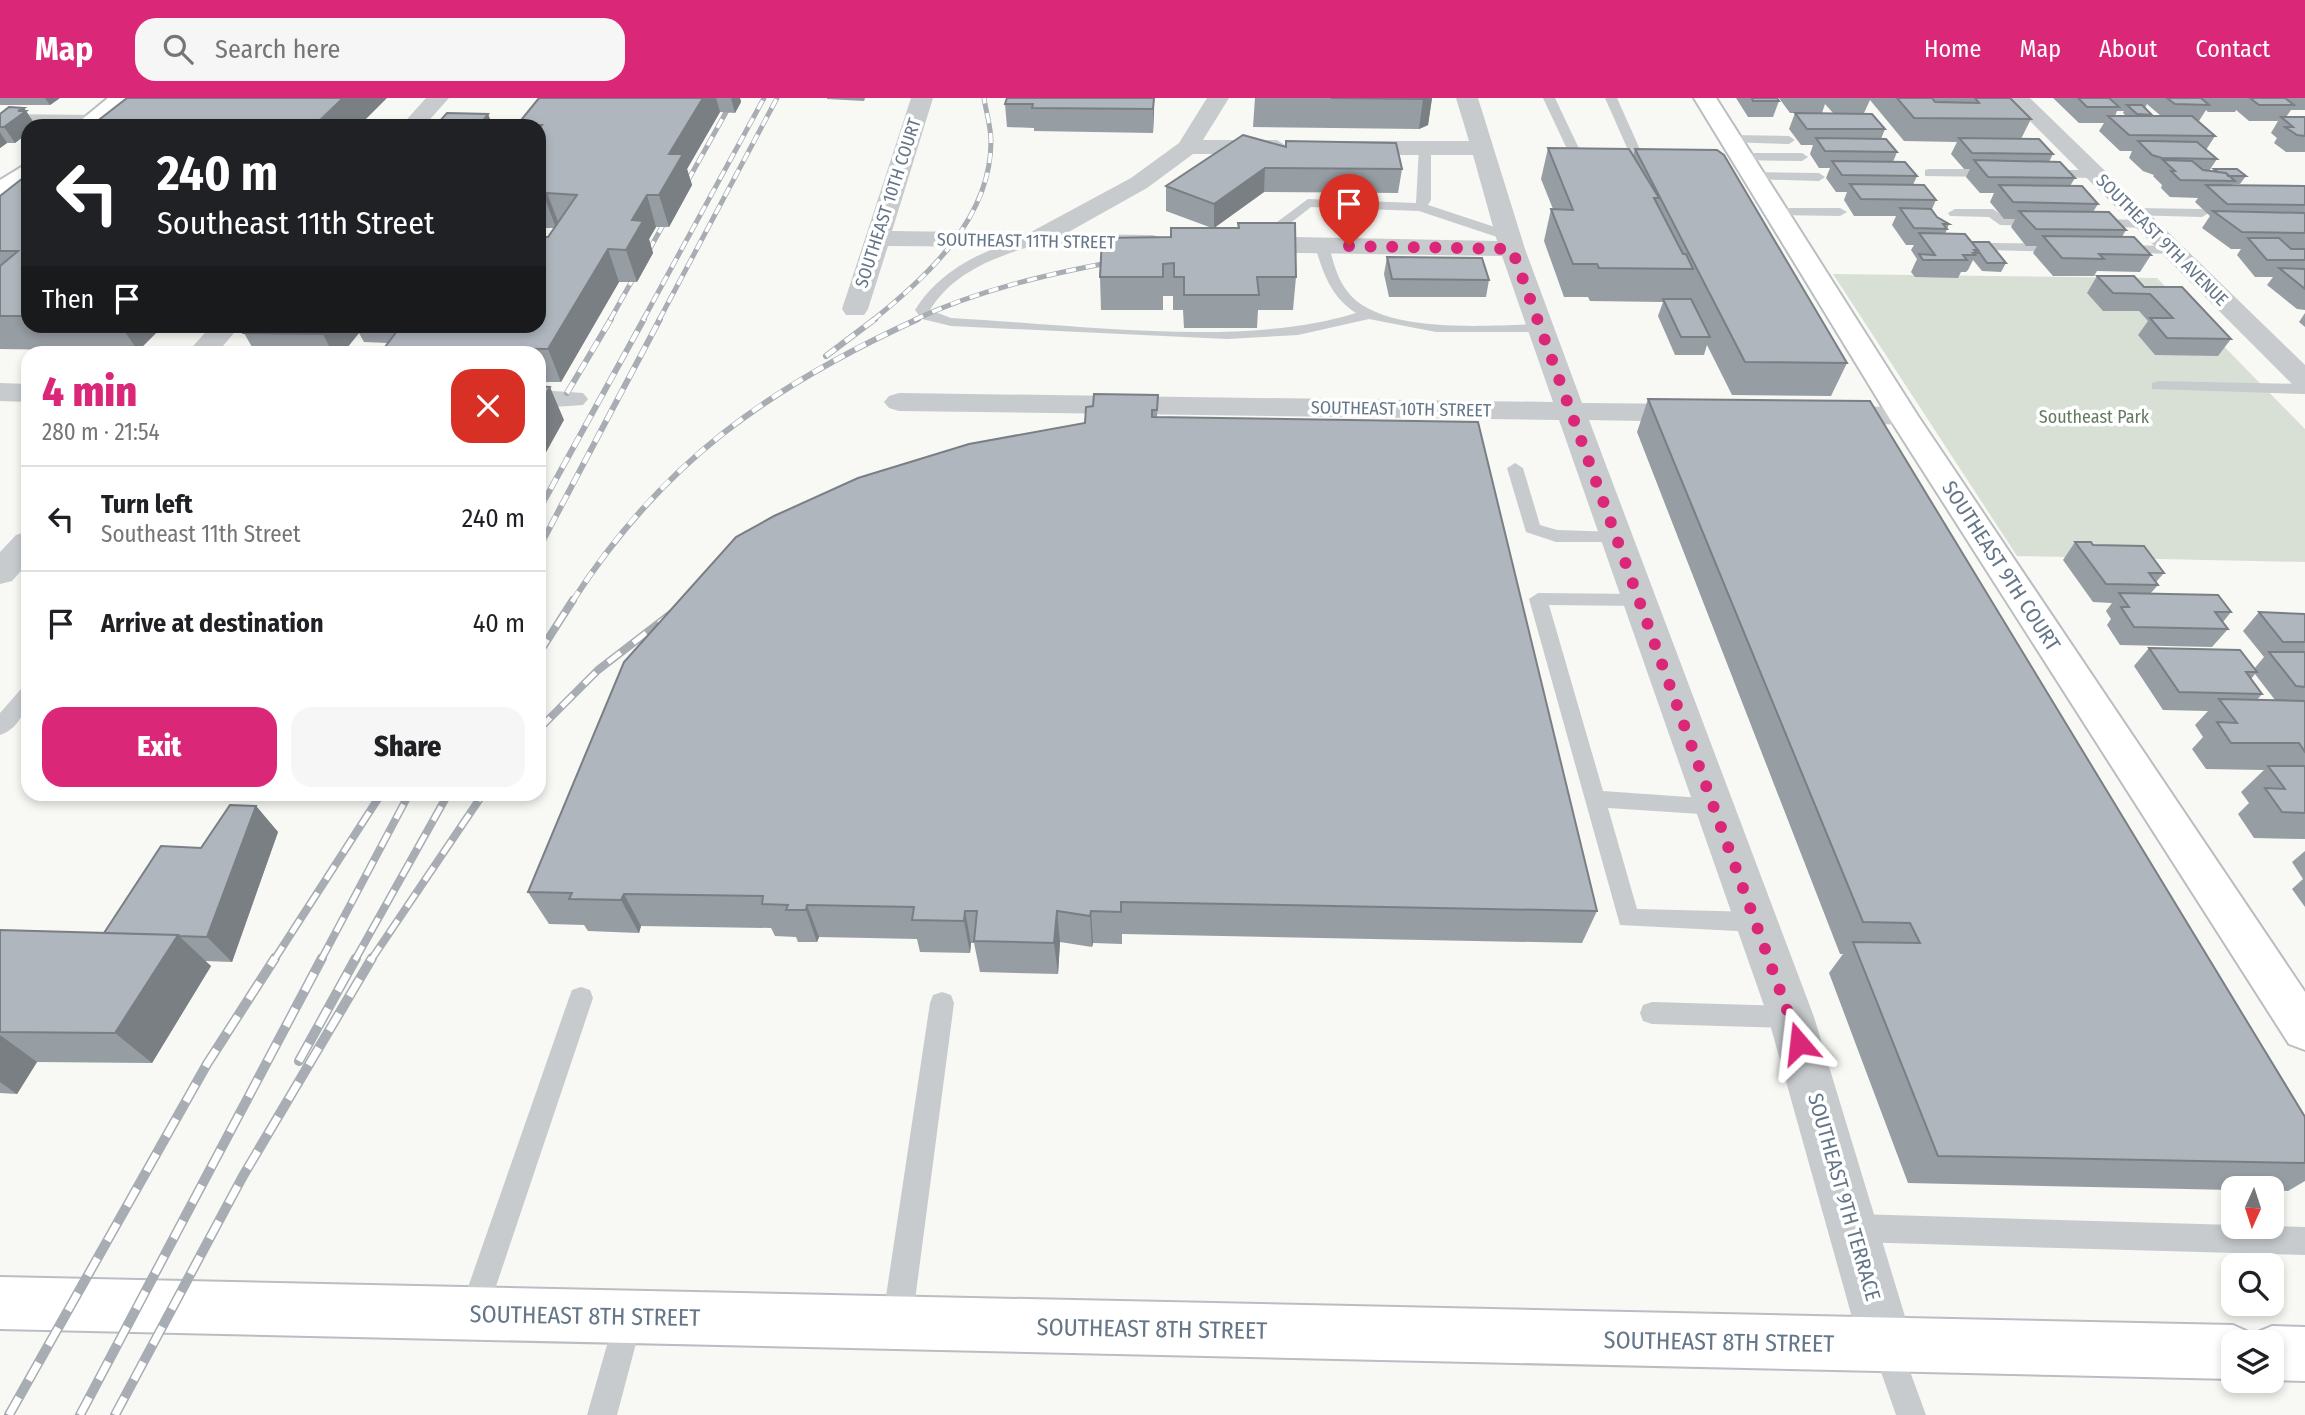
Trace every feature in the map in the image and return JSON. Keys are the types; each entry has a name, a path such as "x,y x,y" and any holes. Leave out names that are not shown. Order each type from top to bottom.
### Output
{"main road":[{"path":"94,119 122,98"},
{"name":"SOUTHEAST 9TH COURT","path":"1705,98 1903,416 2305,1030"},
{"name":"SOUTHEAST 8TH STREET","path":"0,1303 2221,1352"},
{"path":"2284,1353 2305,1353"}],"street":[{"path":"418,119 438,98"},
{"name":"SOUTHEAST 10TH COURT","path":"855,309 922,98"},
{"path":"1035,240 1139,183 1188,147 1218,98"},
{"name":"SOUTHEAST 9TH TERRACE","path":"1467,98 1510,242 1791,1017 1887,1346"},
{"name":"SOUTHEAST 9TH AVENUE","path":"2018,98 2305,381"},
{"path":"1188,147 1294,147"},
{"path":"1320,148 1482,148"},
{"name":"SOUTHEAST 11TH STREET","path":"877,239 1175,243"},
{"path":"1214,244 1322,246 1510,242"},
{"path":"207,346 220,333"},
{"path":"0,392 21,393"},
{"path":"546,399 573,399"},
{"name":"SOUTHEAST 10TH STREET","path":"899,402 1724,413"},
{"path":"1793,414 1903,416"},
{"path":"0,573 21,550"}],"lane":[{"path":"1549,98 1579,163 1640,163 1611,98"},
{"path":"0,118 22,119"},
{"path":"1742,157 1788,140"},
{"path":"1420,207 1425,188 1425,148"},
{"path":"1742,157 1802,157"},
{"path":"1742,157 1819,177"},
{"path":"1928,173 2095,174"},
{"path":"1254,245 1308,203 1420,207 1510,242"},
{"path":"1776,212 1840,212"},
{"path":"1955,213 1993,213 2000,222 2053,222"},
{"path":"2079,223 2203,213"},
{"path":"1035,240 970,264 945,281 929,297 922,310 928,316 951,322 1107,332 1228,335 1333,327 1368,314"},
{"path":"1322,246 1342,295 1368,314 1434,326 1542,328"},
{"path":"1992,247 2075,248"},
{"path":"2103,249 2172,250"},
{"path":"2158,386 2305,389"},
{"path":"1514,468 1532,528 1556,536 1618,538"},
{"path":"1640,600 1538,599 1628,918 1757,922"},
{"path":"0,727 21,702"},
{"path":"1595,799 1716,807"},
{"path":"473,1313 581,998"},
{"path":"897,1323 942,1003"},
{"path":"1652,1013 1791,1017"},
{"path":"1854,1228 2305,1241"},
{"path":"601,1415 629,1317"},
{"path":"1887,1346 1911,1415"}],"green space":[{"name":"Southeast Park","path":"1833,274 2157,278 2305,429 2305,562 2017,556"}],"building":[{"path":"127,98 343,98 321,119 100,119"},
{"path":"539,98 703,98 669,154 683,154 659,195 647,195 632,220 643,221 626,250 608,249 548,349 546,346 386,346 396,333 546,333 546,237 577,195 546,194 546,119 522,119"},
{"path":"1007,98 1154,98 1153,109 1032,108 1033,104 1005,104"},
{"path":"1331,98 1425,98 1423,99"},
{"path":"1752,98 1777,98 1779,101 1753,101"},
{"path":"1897,98 1932,98 1935,102 1979,103 1975,98 2010,98 2031,119 1914,118"},
{"path":"2078,98 2109,98 2119,107 2087,107"},
{"path":"2167,98 2201,98 2209,105 2175,104"},
{"path":"2250,98 2285,98 2294,105 2259,105"},
{"path":"2127,105 2142,105 2152,115 2137,114"},
{"path":"9,107 24,108 18,111 26,111 0,127 0,114"},
{"path":"447,113 488,114 484,119 442,119"},
{"path":"1795,113 1872,114 1885,129 1807,129"},
{"path":"2108,116 2192,116 2215,136 2129,135"},
{"path":"2281,117 2305,117 2305,136 2297,135 2285,127 2293,127"},
{"path":"1243,135 1286,147 1286,141 1396,143 1402,169 1265,168 1214,204 1166,186"},
{"path":"1816,138 1886,139 1897,152 1825,151"},
{"path":"1959,138 2039,139 2053,154 1972,153"},
{"path":"2138,141 2197,142 2217,159 2162,158 2152,155"},
{"path":"1548,148 1629,149 1659,198 1654,198 1693,269 1599,268 1597,264 1573,264 1551,209 1573,210"},
{"path":"1635,149 1717,150 1724,155 1847,363 1745,362"},
{"path":"1974,160 2060,162 2075,178 1988,177"},
{"path":"2163,160 2192,161 2203,170 2226,173 2235,181 2180,180"},
{"path":"1832,161 1905,162 1917,176 1842,175"},
{"path":"2214,169 2237,169 2246,176 2228,176"},
{"path":"21,180 21,316 0,316 0,266 18,251 0,251 0,196"},
{"path":"1850,184 1924,185 1936,200 1861,199"},
{"path":"1999,185 2082,186 2098,204 2013,202"},
{"path":"2206,185 2305,186 2305,205 2227,204"},
{"path":"1900,208 1931,209 1937,217 1949,224 1943,224 1947,229 1914,228"},
{"path":"2019,211 2109,212 2126,230 2036,229"},
{"path":"2213,211 2305,213 2305,233 2242,232"},
{"path":"1238,223 1295,223 1296,277 1257,277 1259,295 1184,295 1184,277 1174,277 1174,263 1163,264 1163,277 1100,277 1102,238 1171,237 1171,228 1239,228"},
{"path":"1919,233 1965,234 1978,250 1974,250 1977,253 1973,253 1975,255 1963,255 1967,260 1923,260 1919,254 1935,255"},
{"path":"2043,236 2134,237 2151,255 2099,254 2104,259 2062,258"},
{"path":"2248,238 2279,238 2291,249 2305,249 2305,260 2267,260"},
{"path":"1972,242 1989,242 2006,263 1987,263"},
{"path":"1387,257 1482,258 1489,280 1392,279"},
{"path":"2279,268 2305,269 2305,289"},
{"path":"2097,276 2134,276 2144,287 2182,287 2231,339 2167,338 2150,318 2173,318 2150,294 2113,293"},
{"path":"1663,299 1691,299 1710,337 1681,337"},
{"path":"244,333 324,333 323,334"},
{"path":"1094,394 1158,395 1157,410 1152,410 1152,417 1478,422 1597,911 1121,902 1121,912 1091,911 1090,916 1057,911 1054,943 974,941 977,911 965,911 964,921 912,920 914,907 807,905 806,910 786,910 788,905 762,904 763,896 624,894 621,900 569,899 572,893 528,892 624,662 736,537 774,516 858,478 969,444 1085,423 1086,407 1093,406"},
{"path":"1648,399 1870,401 2305,1117 2305,1163 1938,1156 1853,942 1920,943 1910,923 1863,922"},
{"path":"2075,542 2144,546 2164,573 2149,573 2158,585 2106,584"},
{"path":"2119,593 2218,595 2231,612 2215,612 2228,629 2134,627 2121,607 2129,607"},
{"path":"2259,612 2305,614 2305,642 2283,642"},
{"path":"2149,648 2240,650 2257,672 2246,672 2262,694 2179,692"},
{"path":"2269,652 2305,652 2305,687 2296,686"},
{"path":"2219,699 2305,701 2305,752 2299,743 2231,743 2217,722 2237,723"},
{"path":"2268,766 2305,766 2305,813 2282,812 2265,788 2285,789"},
{"path":"230,805 256,806 207,937 104,933 161,846 201,848"},
{"path":"0,930 178,935 115,1033 0,1032"}],"railway":[{"path":"610,320 734,98"},
{"path":"643,320 764,98"},
{"path":"659,320 777,98"},
{"path":"873,320 935,264 968,220 988,169 991,136 984,98"},
{"path":"914,320 938,309 1014,284 1118,261"},
{"path":"567,393 611,319"},
{"path":"546,497 644,319"},
{"path":"546,535 660,319"},
{"path":"826,356 875,319"},
{"path":"572,602 607,552 643,508 682,469 723,434 814,372 918,319"},
{"path":"546,642 573,600"},
{"path":"546,722 598,670 676,610"},
{"path":"274,960 376,801"},
{"path":"321,960 405,801"},
{"path":"355,960 444,801"},
{"path":"371,960 478,801"},
{"path":"9,1415 207,1064 275,958"},
{"path":"80,1415 322,958"},
{"path":"299,1061 356,958"},
{"path":"115,1415 243,1176 372,958"}],"route":[{"path":"1349,246 1512,249 1716,807 1799,1043"}]}
